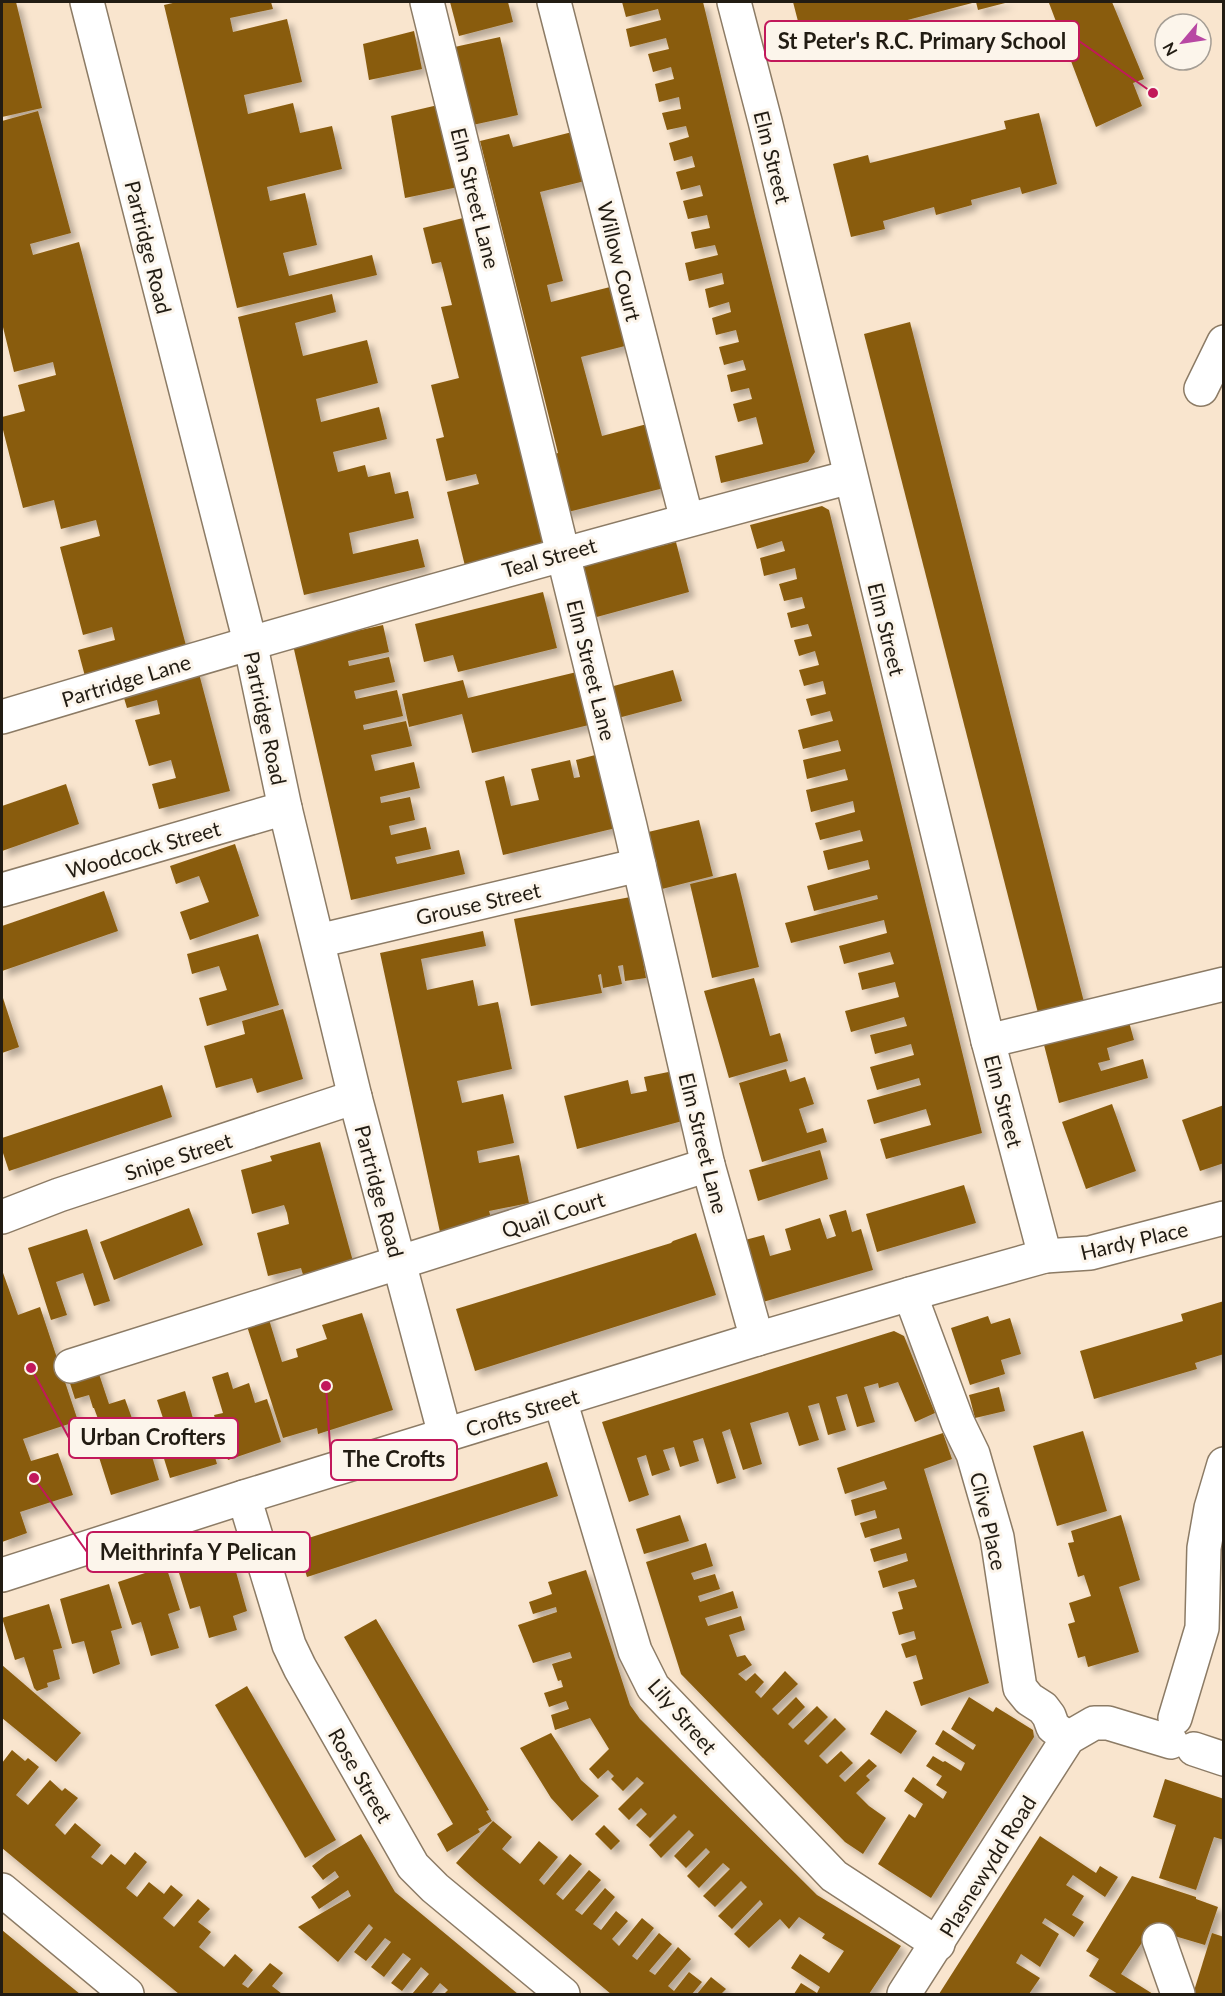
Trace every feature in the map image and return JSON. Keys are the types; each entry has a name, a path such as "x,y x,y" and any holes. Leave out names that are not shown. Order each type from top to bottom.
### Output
{"street":[{"name":"Partridge Road","path":"87,2 250,642 285,808 355,1097 445,1435"},
{"name":"Elm Street Lane","path":"427,2 639,865 708,1165 757,1339"},
{"name":"Willow Court","path":"554,2 687,520"},
{"name":"Elm Street","path":"734,2 988,1041 1045,1256"},
{"path":"1201,389 1224,342"},
{"name":"Teal Street","path":"250,642 562,553 850,477"},
{"name":"Partridge Lane","path":"2,717 250,642"},
{"name":"Woodcock Street","path":"2,890 285,808"},
{"name":"Grouse Street","path":"318,941 639,865"},
{"path":"988,1041 1224,984"},
{"name":"Snipe Street","path":"2,1216 355,1097"},
{"name":"Quail Court","path":"71,1366 708,1165"},
{"name":"Hardy Place","path":"1045,1256 1090,1253 1224,1218"},
{"name":"Crofts Street","path":"2,1575 244,1497 757,1339 1045,1256"},
{"name":"Clive Place","path":"910,1294 958,1423 973,1454 997,1537 1020,1688 1029,1700 1043,1708 1053,1727 1068,1738"},
{"name":"Lily Street","path":"560,1400 635,1651 653,1687 834,1876 938,1944"},
{"path":"1068,1738 1094,1723 1108,1723 1191,1742 1202,1628 1204,1548 1211,1508 1224,1464"},
{"name":"Rose Street","path":"244,1497 289,1645 413,1866 435,1888 563,1995"},
{"name":"Plasnewydd Road","path":"904,1995 1068,1738"},
{"path":"2,1890 127,1995"},
{"path":"1159,1940 1178,1995"}],"building":[{"path":"2,2 16,2 42,108 2,117"},
{"path":"177,2 271,2 273,9 230,18 233,32 287,19 302,82 244,95 248,114 293,103 300,133 332,126 342,169 267,187 270,201 305,193 317,245 283,253 289,276 372,255 377,275 237,308 164,5"},
{"path":"450,2 508,2 513,22 459,36"},
{"path":"622,2 703,2 815,452 808,462 721,483 715,456 763,444 756,417 738,422 733,404 752,399 749,388 731,392 727,375 746,370 743,360 724,365 719,347 739,342 736,330 716,335 712,318 731,312 729,302 709,308 705,289 724,284 722,273 689,281 685,263 718,255 715,245 695,249 691,232 710,228 707,215 688,219 683,201 703,196 700,185 681,190 676,172 695,167 692,156 674,161 669,143 689,137 686,126 667,130 662,113 681,109 679,97 659,102 655,84 674,79 671,67 653,72 648,54 669,49 666,38 630,47 626,29 661,20 658,9 626,17"},
{"path":"793,2 976,2 839,38 841,44 806,52"},
{"path":"976,2 1009,2 978,10"},
{"path":"1112,2 1144,79 1133,83 1142,106 1096,127 1049,3"},
{"path":"414,31 422,69 369,80 363,44"},
{"path":"500,37 518,115 468,126 450,48"},
{"path":"438,105 458,187 405,198 391,116"},
{"path":"38,111 71,233 30,244 33,255 79,242 188,653 86,680 78,650 115,640 112,627 83,635 60,547 100,536 96,520 61,529 54,500 23,508 2,426 2,417 25,411 18,385 56,375 53,362 14,372 2,323 2,121"},
{"path":"1039,113 1057,184 1022,194 1020,187 971,200 972,205 936,215 934,207 883,221 885,229 851,237 833,164 868,155 870,163 1006,129 1004,121"},
{"path":"580,130 593,179 540,192 563,281 547,285 551,302 614,286 629,345 581,357 602,436 647,424 664,488 560,514 545,457 558,453 480,141 509,134 513,147"},
{"path":"471,216 553,544 465,566 447,492 479,484 476,474 446,481 436,439 444,437 431,385 459,378 441,307 452,305 441,262 432,264 423,228"},
{"path":"332,294 336,312 295,323 303,356 367,340 378,383 316,399 321,422 379,407 387,439 333,452 338,472 365,465 368,477 390,472 395,494 408,491 414,518 349,533 353,554 418,539 425,567 304,595 238,317"},
{"path":"910,322 1084,1002 1038,1013 864,334"},
{"path":"822,506 829,510 982,1133 886,1159 880,1139 931,1125 926,1109 874,1124 867,1100 921,1085 919,1078 877,1090 870,1067 914,1055 911,1044 875,1054 870,1035 907,1026 904,1017 851,1032 845,1011 899,997 895,982 862,990 858,973 894,964 890,952 844,964 839,946 887,933 884,920 791,943 785,923 878,899 877,895 814,911 807,886 870,869 868,860 828,870 823,851 863,841 860,830 820,840 815,823 855,812 853,801 811,812 806,790 848,780 845,769 807,779 803,760 841,751 838,740 803,749 798,730 833,721 830,711 811,716 806,699 826,694 823,681 804,686 799,670 819,665 815,651 799,656 794,640 812,636 808,624 791,628 787,613 805,608 802,597 784,601 779,584 797,579 795,568 764,576 760,558 785,551 782,541 757,549 750,525"},
{"path":"676,542 689,592 593,618 580,567"},
{"path":"543,592 557,648 458,672 453,655 424,662 415,624"},
{"path":"383,625 389,652 348,661 349,666 389,657 395,682 354,691 356,699 397,690 403,716 363,725 364,730 406,721 412,746 371,755 375,771 414,762 420,788 380,797 381,803 410,797 415,820 389,826 391,835 426,827 431,849 395,857 397,864 459,850 465,874 351,900 293,645"},
{"path":"197,666 230,791 159,809 152,784 176,778 171,760 149,766 135,720 160,714 157,700 127,708 121,688"},
{"path":"673,670 682,701 618,718 610,687"},
{"path":"581,671 593,724 472,753 462,714 409,727 402,694 463,680 468,698"},
{"path":"603,753 620,827 503,855 485,781 504,776 511,806 539,800 531,769 570,760 574,778 580,777 576,760"},
{"path":"66,784 79,824 2,851 2,806"},
{"path":"699,820 713,876 658,890 644,833"},
{"path":"235,844 259,916 190,940 180,912 209,902 199,876 176,884 170,866"},
{"path":"736,873 759,967 712,978 690,884"},
{"path":"104,891 118,931 2,971 2,926"},
{"path":"641,895 653,959 643,961 646,978 625,981 623,965 618,966 622,984 603,988 601,974 598,975 602,993 531,1006 514,919"},
{"path":"483,931 486,946 421,959 427,990 473,980 478,1006 498,1002 512,1069 457,1081 462,1103 503,1094 514,1143 477,1151 479,1163 519,1155 529,1203 489,1211 492,1221 440,1232 380,953"},
{"path":"258,934 279,1005 207,1026 199,998 227,990 219,966 192,974 187,954"},
{"path":"754,978 770,1036 780,1033 788,1061 729,1078 704,991"},
{"path":"2,995 19,1047 2,1053"},
{"path":"283,1009 303,1079 257,1093 252,1078 216,1088 204,1046 245,1034 242,1021"},
{"path":"1129,1022 1134,1040 1107,1048 1110,1060 1098,1063 1101,1071 1143,1059 1148,1078 1059,1103 1044,1045"},
{"path":"786,1069 790,1082 805,1077 814,1104 799,1109 807,1133 823,1128 827,1142 762,1162 739,1083"},
{"path":"678,1070 690,1119 577,1149 564,1096 628,1080 631,1094 647,1091 644,1077"},
{"path":"162,1085 172,1117 9,1171 2,1150 2,1138"},
{"path":"1112,1104 1136,1171 1086,1189 1062,1122"},
{"path":"1224,1105 1224,1163 1200,1171 1182,1120"},
{"path":"320,1142 354,1265 304,1278 301,1268 268,1276 257,1233 289,1224 287,1213 284,1205 252,1214 241,1170 272,1161 270,1156"},
{"path":"820,1150 828,1179 758,1201 749,1170"},
{"path":"964,1185 976,1223 877,1252 866,1214"},
{"path":"189,1208 203,1245 114,1280 100,1242"},
{"path":"846,1210 852,1232 861,1229 873,1270 763,1302 745,1240 764,1235 770,1256 791,1250 785,1229 820,1218 827,1239 836,1236 829,1215"},
{"path":"87,1229 110,1301 94,1306 83,1273 56,1282 67,1315 51,1320 28,1248"},
{"path":"696,1233 716,1295 475,1371 456,1309 671,1243"},
{"path":"2,1270 18,1315 40,1307 78,1421 23,1439 31,1461 58,1453 73,1495 20,1512 27,1533 2,1542"},
{"path":"1224,1301 1224,1354 1195,1363 1197,1369 1094,1399 1080,1351 1183,1321 1181,1314"},
{"path":"267,1313 282,1362 298,1357 296,1349 327,1339 322,1325 362,1313 393,1410 318,1434 317,1428 283,1438 245,1320"},
{"path":"988,1316 991,1324 1010,1318 1021,1354 1001,1360 1005,1374 970,1385 951,1328"},
{"path":"894,1331 904,1336 935,1413 915,1422 898,1382 879,1388 878,1383 864,1387 875,1422 857,1427 847,1394 836,1397 846,1430 828,1435 819,1403 808,1406 819,1440 799,1446 788,1412 750,1423 762,1464 743,1470 730,1429 722,1432 736,1478 717,1484 703,1438 693,1441 699,1461 680,1467 674,1447 663,1450 670,1470 652,1476 646,1455 637,1458 649,1495 629,1502 602,1422"},
{"path":"96,1365 109,1404 125,1399 139,1438 146,1436 159,1480 111,1495 97,1451 105,1449 98,1428 101,1427 89,1395 75,1399 67,1374"},
{"path":"228,1372 233,1389 249,1383 255,1403 267,1399 281,1442 228,1460 214,1415 223,1413 212,1377"},
{"path":"999,1387 1005,1411 975,1418 969,1395"},
{"path":"185,1391 194,1422 204,1419 217,1464 170,1478 156,1433 167,1430 157,1400"},
{"path":"1083,1431 1107,1511 1057,1526 1033,1446"},
{"path":"943,1433 952,1459 924,1469 989,1683 921,1706 913,1682 923,1679 916,1655 906,1658 901,1644 916,1639 914,1631 899,1635 892,1612 903,1609 898,1592 917,1587 914,1579 883,1588 878,1571 908,1561 906,1553 874,1562 870,1549 902,1539 899,1528 865,1538 860,1523 877,1518 875,1510 855,1516 851,1500 887,1489 884,1481 845,1494 837,1468"},
{"path":"547,1462 558,1496 307,1577 296,1542"},
{"path":"680,1515 689,1541 644,1554 636,1529"},
{"path":"1121,1515 1140,1580 1119,1587 1139,1652 1088,1667 1085,1656 1078,1658 1068,1624 1075,1622 1069,1603 1091,1596 1084,1575 1078,1577 1068,1543 1074,1542 1071,1531"},
{"path":"706,1543 713,1566 691,1573 694,1580 715,1574 720,1589 698,1596 700,1602 733,1591 738,1608 705,1618 708,1626 741,1616 745,1630 729,1635 737,1657 745,1655 752,1665 738,1674 746,1681 755,1673 764,1682 755,1692 761,1698 785,1671 798,1684 772,1709 778,1715 796,1697 805,1707 788,1724 793,1729 817,1706 828,1717 804,1741 808,1745 835,1718 846,1729 819,1756 827,1764 841,1751 853,1763 839,1776 845,1782 869,1759 877,1766 866,1776 870,1780 856,1793 886,1818 863,1854 845,1842 681,1674 646,1562"},
{"path":"224,1549 227,1556 231,1554 247,1611 233,1616 237,1630 209,1638 200,1606 190,1609 176,1563"},
{"path":"166,1566 180,1610 168,1614 179,1648 151,1656 141,1622 132,1625 118,1582"},
{"path":"586,1570 630,1705 640,1719 817,1895 901,1946 869,1994 794,1994 801,1983 817,1993 820,1987 791,1968 800,1954 829,1973 844,1951 822,1938 825,1934 799,1917 789,1929 780,1919 749,1948 734,1934 763,1904 760,1900 732,1929 718,1916 747,1887 741,1881 715,1907 703,1896 730,1869 723,1863 699,1888 687,1876 710,1852 706,1848 686,1868 674,1856 694,1835 689,1830 661,1858 649,1845 677,1817 674,1814 650,1838 636,1825 647,1814 641,1808 629,1820 618,1809 644,1783 637,1777 623,1791 611,1779 614,1776 608,1770 598,1779 589,1769 609,1749 590,1718 555,1730 551,1715 569,1709 566,1701 549,1707 544,1693 563,1687 561,1680 558,1681 552,1664 572,1658 570,1652 533,1663 518,1625 557,1612 556,1607 533,1614 529,1602 552,1594 548,1582"},
{"path":"109,1584 122,1628 111,1631 120,1664 93,1674 84,1641 72,1644 60,1599"},
{"path":"49,1604 62,1648 53,1650 60,1679 47,1683 48,1687 37,1691 24,1657 15,1660 2,1618"},
{"path":"376,1619 489,1810 486,1811 492,1821 478,1829 480,1832 447,1852 437,1834 453,1824 344,1637"},
{"path":"2,1665 81,1733 56,1762 2,1718"},
{"path":"247,1686 336,1840 305,1858 215,1705"},
{"path":"969,1697 993,1712 996,1707 1033,1730 1034,1737 931,1898 878,1864 909,1814 915,1818 923,1804 904,1791 913,1777 943,1799 947,1792 936,1785 942,1776 926,1766 933,1756 961,1771 965,1763 935,1744 943,1730 973,1750 976,1745 951,1729"},
{"path":"886,1710 917,1731 901,1754 870,1734"},
{"path":"551,1733 581,1780 599,1796 572,1821 551,1798 520,1748"},
{"path":"12,1750 25,1761 28,1758 39,1767 16,1795 28,1805 50,1780 62,1791 65,1788 78,1798 55,1825 65,1835 75,1823 101,1845 91,1857 102,1865 111,1854 125,1865 135,1852 147,1862 126,1888 137,1897 149,1882 164,1894 171,1885 183,1895 163,1918 174,1927 198,1899 210,1909 198,1922 211,1932 199,1947 224,1967 235,1954 253,1970 242,1984 248,1988 270,1963 283,1973 272,1986 282,1994 179,1994 2,1848 2,1763"},
{"path":"1165,1779 1224,1799 1224,1840 1214,1837 1196,1890 1159,1878 1176,1825 1153,1817"},
{"path":"493,1821 512,1837 502,1849 520,1864 539,1841 558,1857 539,1880 544,1885 570,1854 582,1864 556,1894 563,1900 589,1870 601,1880 575,1910 582,1915 605,1888 615,1897 593,1924 601,1930 616,1911 628,1921 612,1939 619,1946 642,1918 654,1928 632,1956 637,1960 659,1933 672,1944 649,1971 655,1975 678,1947 691,1959 668,1986 674,1991 689,1972 702,1982 692,1994 611,1994 456,1863"},
{"path":"604,1825 620,1841 611,1850 595,1834"},
{"path":"361,1834 395,1892 518,1994 444,1994 448,1990 440,1983 431,1994 412,1994 429,1974 421,1967 402,1991 391,1983 411,1959 403,1953 384,1977 371,1967 391,1942 385,1938 366,1961 354,1952 373,1928 369,1924 338,1962 298,1927 351,1896 348,1890 319,1909 311,1897 339,1877 335,1871 323,1880 312,1866"},
{"path":"1040,1836 1096,1873 1100,1866 1118,1877 1105,1897 1073,1875 1066,1885 1084,1896 1072,1915 1084,1922 1074,1937 1045,1918 1042,1923 1059,1934 1040,1967 1021,1954 1016,1963 1040,1978 1029,1994 939,1994"},
{"path":"1132,1876 1196,1897 1196,1899 1218,1907 1205,1945 1151,1929 1121,1974 1153,1994 1118,1994 1089,1976 1099,1959 1086,1951"},
{"path":"2,1930 59,1977 80,1994 2,1994"},
{"path":"1212,1933 1224,1937 1224,1994 1193,1994"},
{"path":"711,1977 726,1989 721,1994 697,1994"}],"place":[{"name":"St Peter's R.C. Primary School","path":"1153,93"},
{"name":"Urban Crofters","path":"31,1368"},
{"name":"The Crofts","path":"326,1386"},
{"name":"Meithrinfa Y Pelican","path":"34,1478"}]}
